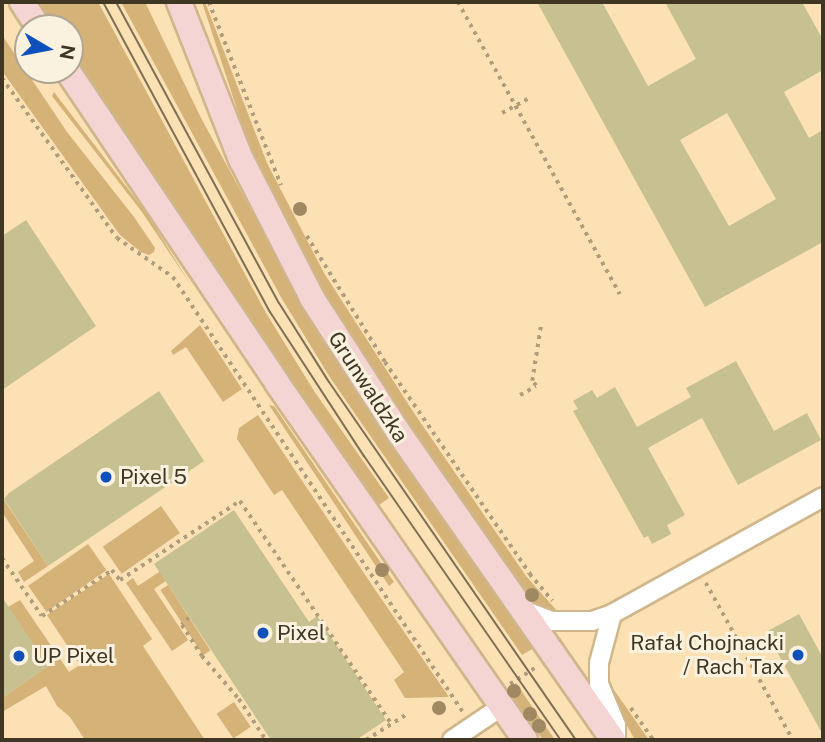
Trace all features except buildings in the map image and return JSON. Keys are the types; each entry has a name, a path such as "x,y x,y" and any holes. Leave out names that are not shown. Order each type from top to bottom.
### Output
{"street":[{"name":"Grunwaldzka","path":"179,2 241,159 312,298 399,433 614,740"},
{"path":"76,84 277,383 525,740"},
{"path":"523,610 551,621 592,621 612,614 823,497"},
{"path":"612,614 599,663 599,684 616,725 614,740"},
{"path":"452,740 497,701"}],"path":[{"path":"209,2 285,193"},
{"path":"458,2 620,294"},
{"path":"2,78 117,238 173,276 464,714 497,701 554,655"},
{"path":"502,113 529,98"},
{"path":"306,234 385,362 530,574 555,604"},
{"path":"520,395 536,386 532,381 541,324"},
{"path":"2,558 42,616 112,570 120,580 240,501 391,723"},
{"path":"703,578 793,740"},
{"path":"189,618 182,625 202,656 239,699 266,740"},
{"path":"366,740 407,714"}],"shaded area":[{"path":"37,2 98,2 266,313 314,391 389,498 379,505 266,345 84,72 84,14 45,14"},
{"path":"121,2 145,2 201,118 317,331 534,648 522,655 331,379 282,299"},
{"path":"202,2 205,2 267,163 324,273 414,413 526,576 558,612 541,606 526,596 404,420 325,294 300,250 247,140"},
{"path":"2,35 14,53 14,84 35,84 67,132 134,217 155,248 154,252 149,255 141,252 120,235 2,71"},
{"path":"54,92 145,211 191,285 142,212 52,96"},
{"path":"200,325 242,389 223,402 186,347 173,355 171,351"},
{"path":"269,405 274,406 394,582 389,586"},
{"path":"258,415 449,697 405,698 394,680 404,672 282,490 274,495 237,439 239,428"},
{"path":"4,500 48,566 24,582 18,572 34,561 2,512"},
{"path":"161,506 180,533 122,574 103,547"},
{"path":"88,544 106,570 47,612 28,586"},
{"path":"162,559 173,576 154,589 188,640 172,651 126,583 133,578 138,586 162,570 157,562"},
{"path":"109,574 152,639 143,646 205,740 85,740 70,717 57,706 46,686 2,712 2,698 48,666 8,607 20,600 69,672 80,665 47,615"},
{"path":"168,585 210,650 203,655 160,590"},
{"path":"607,680 649,740 635,740 616,706"},
{"path":"516,683 555,740 543,740 507,689"},
{"path":"234,702 251,727 233,739 217,714"}],"tram line":[{"path":"103,2 270,312 364,456 561,740"},
{"path":"116,2 279,303 329,382 576,740"}],"place":[{"name":"Pixel 5","path":"106,477"},
{"name":"Pixel","path":"263,633"},
{"name":"Rafał Chojnacki / Rach Tax","path":"798,655"},
{"name":"UP Pixel","path":"19,656"}]}
